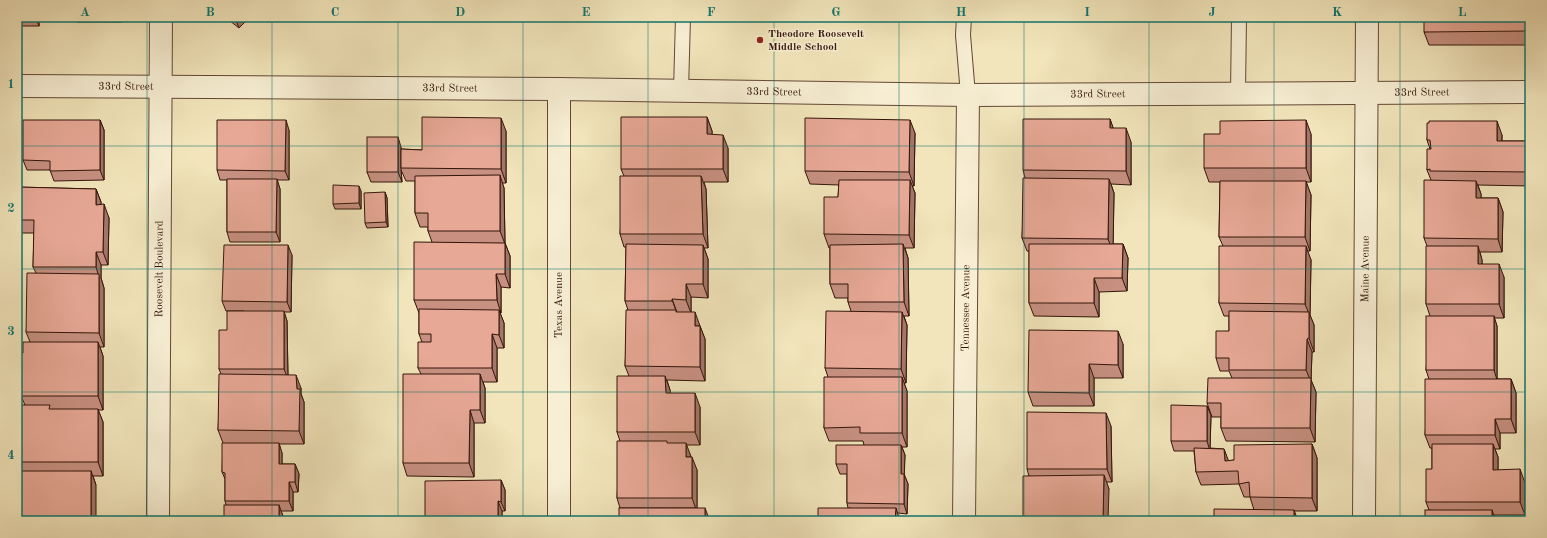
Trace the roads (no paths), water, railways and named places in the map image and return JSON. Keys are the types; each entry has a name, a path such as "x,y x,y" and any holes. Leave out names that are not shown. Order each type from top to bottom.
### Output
{"street":[{"name":"Roosevelt Boulevard","path":"158,521 161,17"},
{"name":"Maine Avenue","path":"1364,521 1367,17"},
{"name":"33rd Street","path":"17,86 559,89 968,95 1530,92"},
{"name":"Texas Avenue","path":"559,89 559,521"},
{"name":"Tennessee Avenue","path":"964,521 968,95"}],"lane":[{"path":"681,91 683,17"},
{"path":"964,17 963,35 968,95"},
{"path":"1238,93 1239,17"}],"place":[{"name":"Theodore Roosevelt Middle School","path":"760,40"}]}
